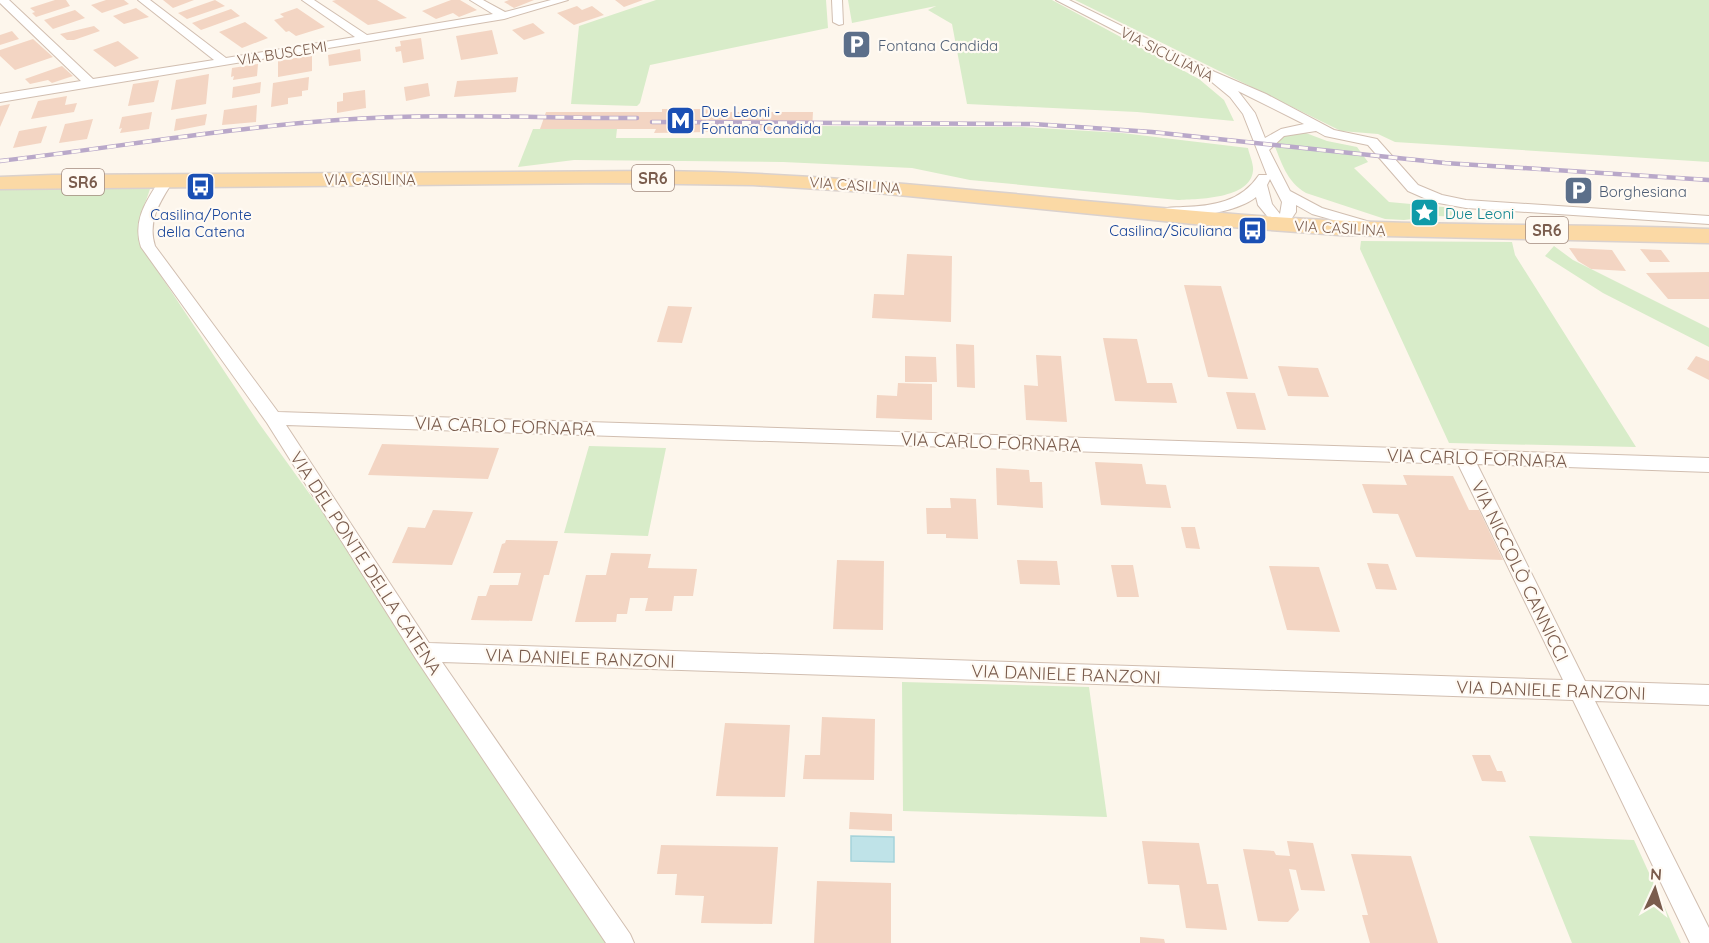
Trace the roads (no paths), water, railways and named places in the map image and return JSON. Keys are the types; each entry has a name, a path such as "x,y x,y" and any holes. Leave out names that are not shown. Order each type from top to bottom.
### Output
{"main road":[{"name":"VIA CASILINA","path":"0,183 586,178 764,180 913,189 1138,212 1385,231 1570,231 1709,236"}],"street":[{"path":"3,0 91,84"},
{"path":"143,0 224,62"},
{"path":"308,0 367,40"},
{"path":"475,0 504,16"},
{"name":"VIA BUSCEMI","path":"0,98 367,40 504,16 563,0"},
{"path":"837,0 839,22"},
{"name":"VIA SICULIANA","path":"1061,0 1211,75 1231,90 1244,105 1256,127 1265,156 1286,194"},
{"path":"1211,75 1262,97 1335,135 1361,139 1375,144 1395,170 1413,188 1444,201 1709,220"},
{"path":"1244,105 1292,114"},
{"path":"1286,194 1290,208 1281,224 1265,205 1260,186 1269,140 1278,133 1292,129 1317,127"},
{"name":"VIA DEL PONTE DELLA CATENA","path":"166,181 149,209 144,224 146,243 273,418 423,652 621,943"},
{"path":"1138,212 1221,206 1246,197 1260,186"},
{"path":"1286,194 1317,211 1385,231"},
{"name":"VIA CARLO FORNARA","path":"273,418 1709,465"},
{"name":"VIA NICCOLÒ CANNICCI","path":"1464,457 1703,943"},
{"name":"VIA DANIELE RANZONI","path":"423,652 1709,695"}],"water":[{"path":"851,836 894,837 894,862 851,861"}],"railway":[{"path":"0,161 211,133 338,120 450,116 637,118"},
{"path":"652,122 1033,124 1152,132 1445,163 1709,180"}],"place":[{"name":"Fontana Candida","path":"857,45"},
{"name":"Due Leoni - Fontana Candida","path":"680,120"},
{"name":"Casilina/Ponte della Catena","path":"201,187"},
{"name":"Borghesiana","path":"1578,191"},
{"name":"Due Leoni","path":"1424,213"},
{"name":"Casilina/Siculiana","path":"1253,230"}]}
